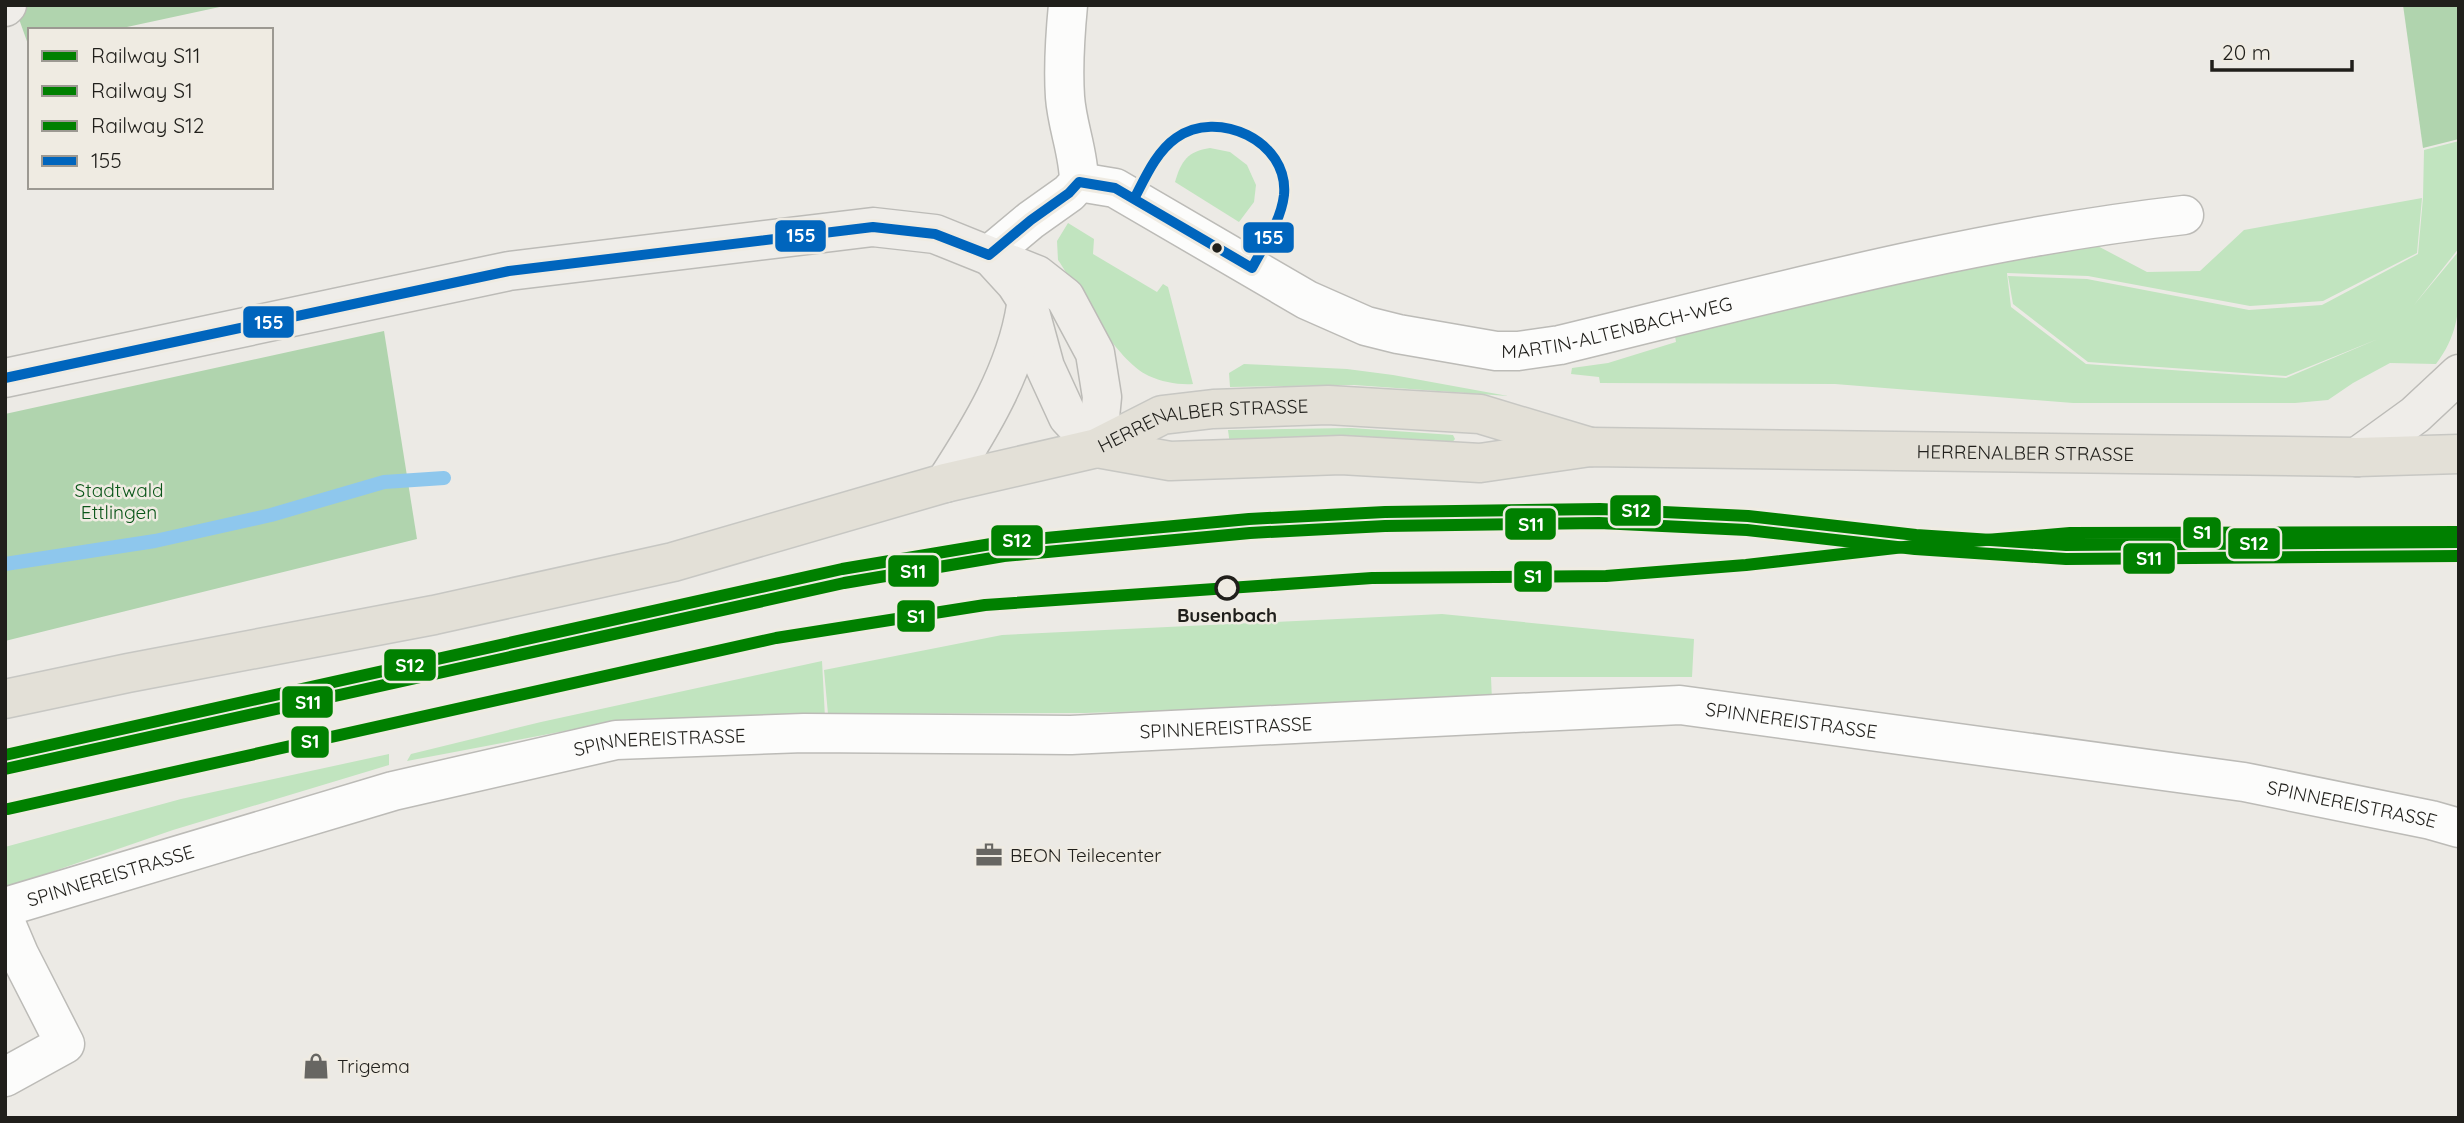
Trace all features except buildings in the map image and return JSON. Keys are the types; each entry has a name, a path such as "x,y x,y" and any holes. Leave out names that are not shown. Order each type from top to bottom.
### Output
{"main road":[{"path":"5,377 509,271 873,227 935,234 1037,275 1065,297 1095,353 1102,397 1097,448"},
{"path":"989,254 1016,284 1027,301 1045,368 1068,417 1097,448"},
{"path":"945,483 980,427 1016,351 1027,301"},
{"path":"2357,457 2415,415 2459,374"},
{"name":"HERRENALBER STRASSE","path":"1097,448 1162,415 1213,408 1328,405 1480,414 1590,447"},
{"name":"HERRENALBER STRASSE","path":"1097,448 1170,461 1341,455 1480,463 1590,447 2357,457 2459,454"},
{"path":"5,699 434,615 673,562 945,483 1097,448"}],"street":[{"path":"989,254 1069,193 1079,182 1079,167 1065,99 1068,5"},
{"name":"MARTIN-ALTENBACH-WEG","path":"1079,182 1115,188 1307,300 1346,318 1398,334 1496,351 1560,345 1841,276 2019,238 2184,215"},
{"name":"SPINNEREISTRASSE","path":"5,907 393,791 616,740 804,733 1070,735 1680,705 2244,782 2459,828"},
{"path":"5,921 65,1044 5,1077"}],"green space":[{"path":"14,5 229,5 122,28 28,28 28,44"},
{"path":"2403,5 2459,5 2459,139 2423,148"},
{"path":"2459,141 2459,248 2414,305 2459,251 2458,310 2456,324 2445,351 2436,364 2390,363 2328,400 2295,403 2073,403 1835,384 1600,383 1599,377 1571,374 1572,368 1608,363 1676,342 1675,336 1931,274 2092,243 2147,272 2200,271 2244,230 2422,198 2417,253 2323,301 2250,306 2088,276 2007,273 2011,307 2086,364 2286,378 2378,339 2286,376 2088,362 2013,304 2008,276 2087,279 2249,310 2322,305 2418,254 2423,198 2424,150"},
{"path":"1210,148 1230,152 1247,165 1256,185 1254,202 1239,222 1175,182 1186,158"},
{"path":"1068,223 1094,239 1093,254 1157,292 1163,284 1168,287 1193,384 1171,383 1149,376 1136,368 1111,341 1058,260 1057,241"},
{"name":"Stadtwald Ettlingen","path":"384,331 417,539 5,641 5,414"},
{"path":"1244,364 1347,369 1508,396 1354,385 1230,387 1229,373"},
{"path":"1351,428 1453,435 1455,439 1450,445 1230,445 1228,430"},
{"path":"1442,614 1694,639 1692,677 1491,677 1492,701 1084,713 828,714 824,670 1002,635"},
{"path":"822,661 825,718 628,719 407,761 411,754 541,722"},
{"path":"389,754 389,765 173,830 5,888 5,847 181,799"}],"waterway":[{"path":"5,564 155,541 271,515 384,482 444,478"}],"rail line":[{"name":"S12","path":"5,755 842,569 1003,542 1249,519 1385,512 1600,509 1748,516 1916,535 2066,545 2459,542"},
{"name":"S11","path":"5,769 844,583 1004,556 1250,533 1385,526 1599,523 1747,530 1915,549 2066,559 2459,556"},
{"name":"S1","path":"8,809 776,638 985,605 1372,578 1606,576 2070,533 2459,532"}],"transit line":[{"name":"155","path":"5,378 509,271 873,227 935,234 989,255 1069,193 1079,182 1115,188 1252,268 1271,233 1284,195 1282,176 1275,159 1263,145 1230,129 1211,127 1193,130 1169,144 1152,166 1134,199"}],"place":[{"name":"Busenbach","path":"1227,588"},
{"name":"BEON Teilecenter","path":"989,855"},
{"name":"Trigema","path":"316,1066"}]}
